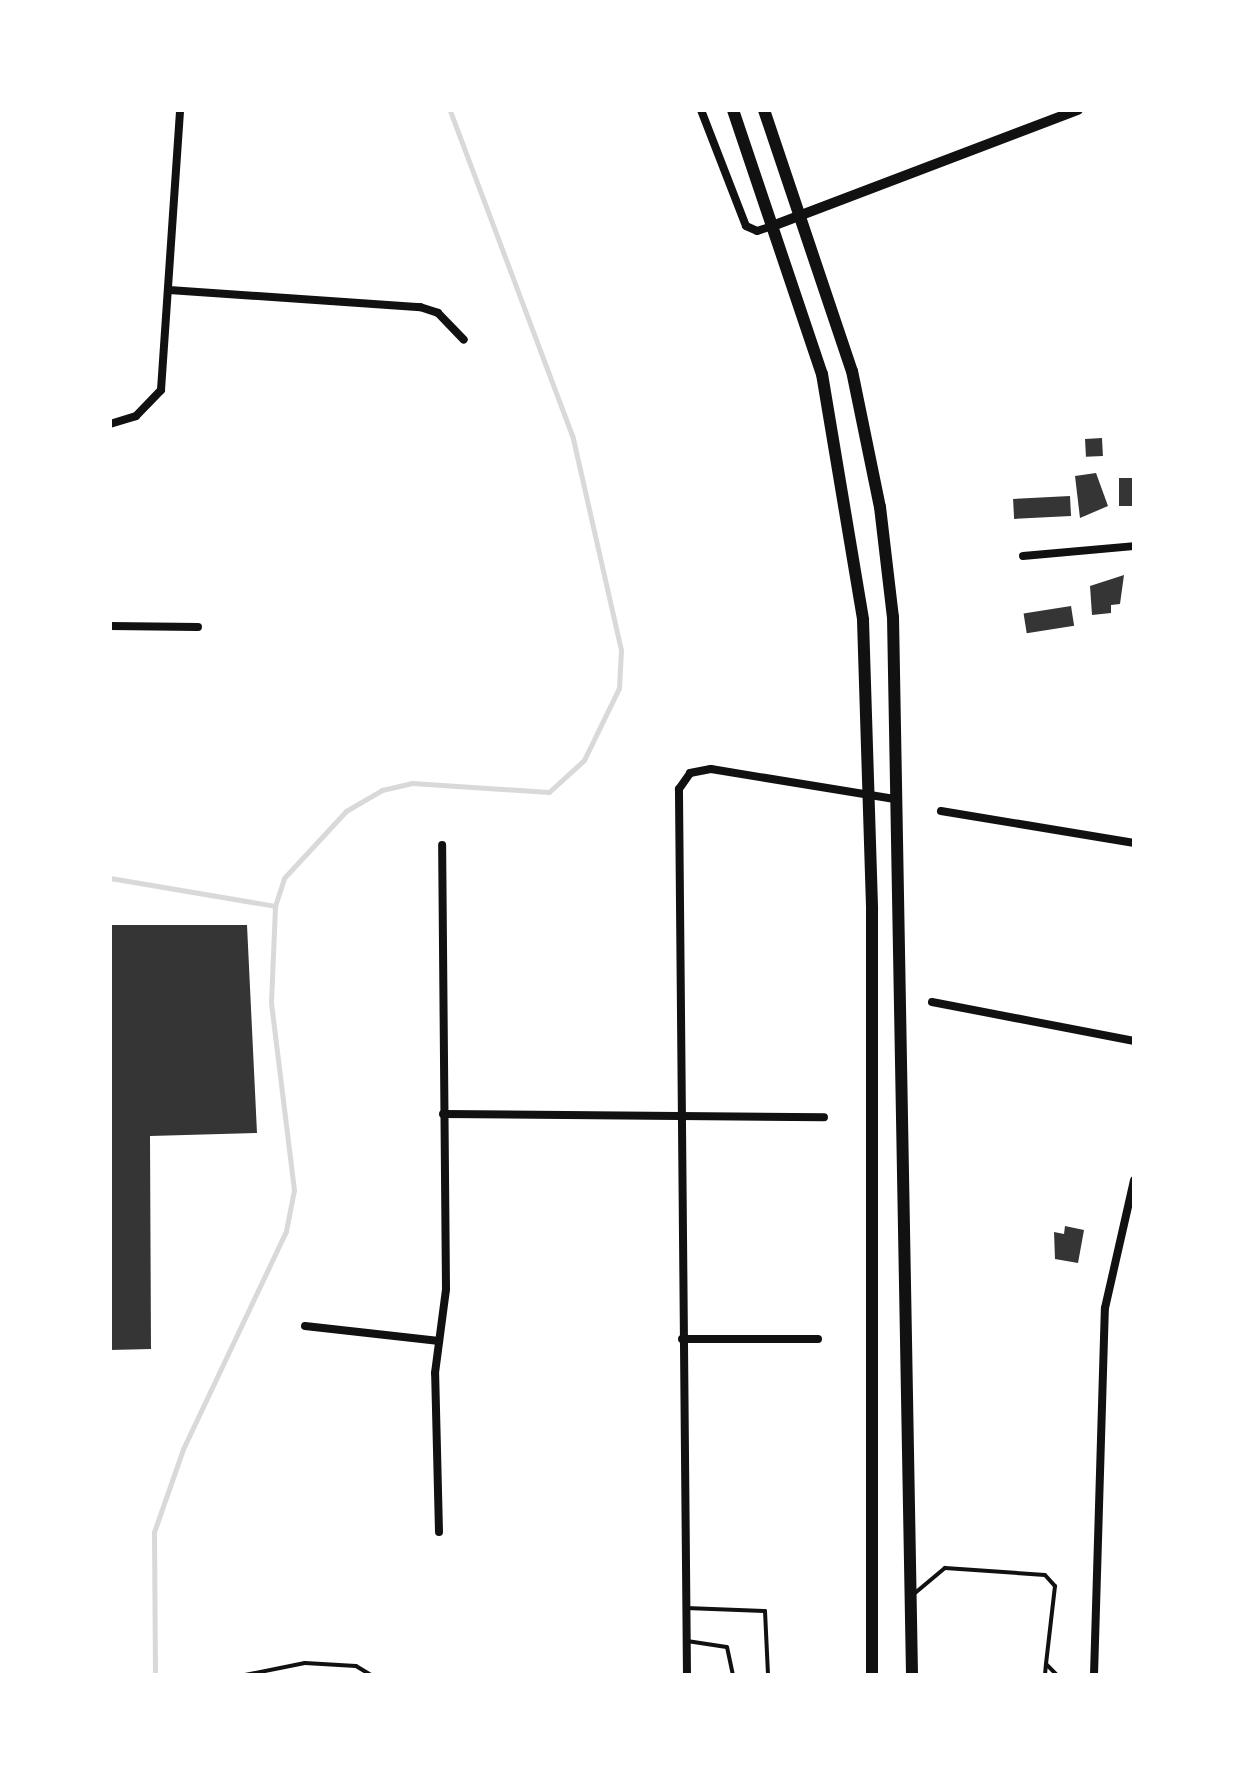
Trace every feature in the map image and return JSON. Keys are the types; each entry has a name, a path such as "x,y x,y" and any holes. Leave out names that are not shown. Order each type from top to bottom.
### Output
{"main road":[{"path":"733,110 775,225 822,374 854,537 870,792 872,1675"},
{"path":"764,110 804,215 852,371 880,507 896,650 912,1675"}],"street":[{"path":"110,424 136,416 162,390 180,110"},
{"path":"700,110 746,226 757,231 1078,110"},
{"path":"169,290 420,306 438,313 464,340"},
{"path":"1023,556 1134,546"},
{"path":"110,626 198,626"},
{"path":"687,1675 676,878 679,789 698,769 870,792 900,800"},
{"path":"941,811 1134,844"},
{"path":"439,1532 439,1342 446,1289 442,846"},
{"path":"932,1002 1134,1041"},
{"path":"443,1114 680,1120 824,1116"},
{"path":"1094,1675 1105,1308 1134,1180"},
{"path":"305,1326 439,1342"},
{"path":"682,1339 818,1339"}],"lane":[{"path":"910,1599 946,1568 1045,1575 1055,1586 1045,1675"},
{"path":"686,1608 764,1610 768,1675"},
{"path":"686,1641 727,1646 733,1675"},
{"path":"245,1675 305,1663 356,1666 371,1675"},
{"path":"1046,1664 1057,1675"}],"building":[{"path":"1102,438 1103,456 1086,457 1085,439"},
{"path":"1096,473 1108,506 1080,518 1075,476"},
{"path":"1119,478 1134,478 1134,506 1119,506"},
{"path":"1070,496 1071,516 1014,519 1013,499"},
{"path":"1124,575 1120,604 1111,605 1111,613 1092,615 1090,586"},
{"path":"1071,606 1074,626 1027,633 1024,614"},
{"path":"110,925 247,925 257,1133 150,1136 151,1349 110,1350"},
{"path":"1065,1226 1084,1230 1078,1263 1055,1259 1054,1232 1064,1234"}],"waterway":[{"path":"155,1675 154,1532 183,1449 286,1231 294,1190 271,1002 275,906 284,878 346,811 382,790 412,783 549,792 584,760 619,688 621,650 573,438 450,110"},
{"path":"110,878 275,906"}]}
